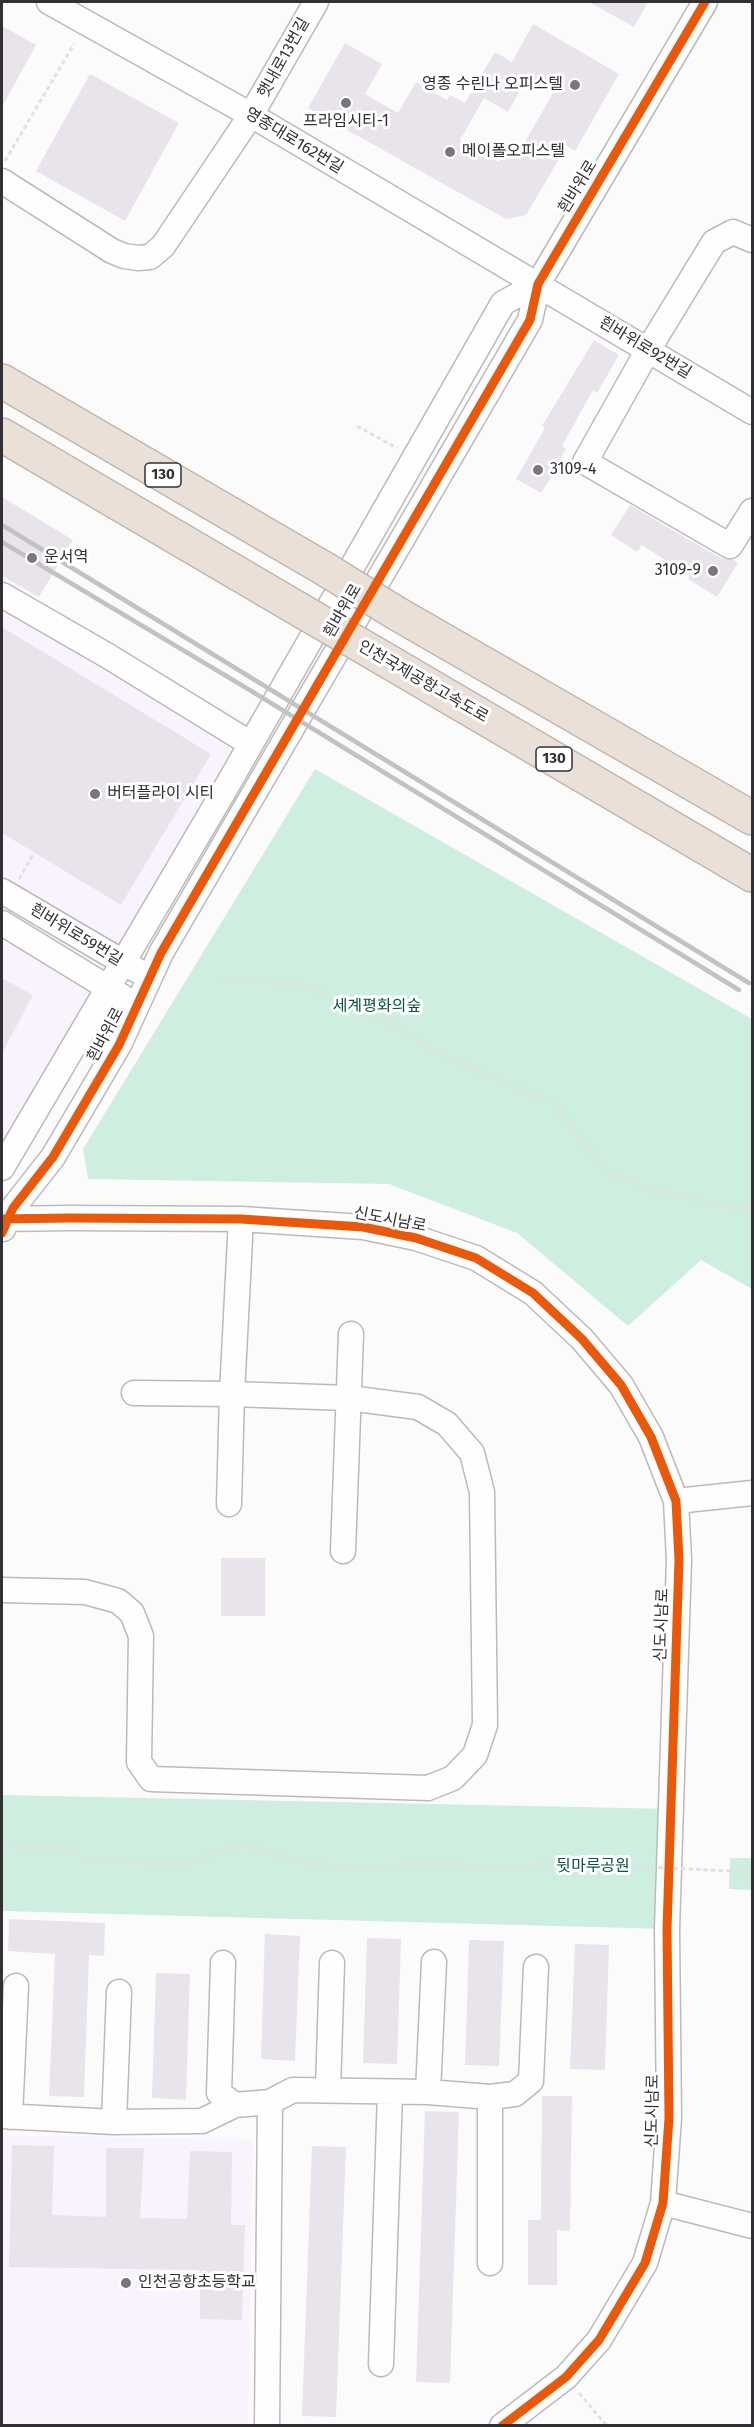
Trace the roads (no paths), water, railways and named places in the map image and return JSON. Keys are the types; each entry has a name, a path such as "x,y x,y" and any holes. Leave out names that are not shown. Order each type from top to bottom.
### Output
{"highway":[{"name":"130","path":"2,381 325,569 396,613 753,818"},
{"name":"인천국제공항고속도로","path":"2,435 747,873"},
{"path":"625,744 753,801"}],"street":[{"name":"영종대로162번길","path":"49,2 252,115 482,253 538,284"},
{"name":"햇내로13번길","path":"2,173 112,251 138,258 150,256 163,246 252,115 316,2"},
{"name":"흰바위로","path":"5,1217 53,1157 118,1046 161,953 530,320 538,284 705,2"},
{"path":"753,240 733,232 714,242 648,350 585,462 730,546 753,512"},
{"name":"흰바위로","path":"2,1168 251,744 503,303 538,284"},
{"name":"흰바위로92번길","path":"538,284 753,412"},
{"path":"2,595 108,656 251,744"},
{"name":"흰바위로59번길","path":"5,893 123,964 151,978"},
{"name":"흰바위로59번길","path":"2,923 138,1006"},
{"name":"신도시남로","path":"5,1217 241,1219 363,1227 416,1238 476,1258 533,1293 582,1339 621,1385 651,1437 676,1501 679,1560 667,1929 669,2118 663,2204 645,2263 599,2340 566,2377 502,2426"},
{"path":"229,1504 241,1219"},
{"path":"343,1551 351,1334"},
{"path":"2,1590 85,1592 118,1601 132,1613 141,1636 139,1762 151,1779 429,1788 453,1778 475,1755 485,1725 482,1492 472,1453 447,1424 418,1407 349,1398 134,1393"},
{"path":"676,1501 753,1493"},
{"path":"428,2092 434,1962"},
{"path":"223,1963 219,2093 235,2105"},
{"path":"328,2089 332,1963"},
{"path":"16,1986 6,2117 114,2122 202,2121 235,2105 270,2102 293,2090 428,2092 489,2097 515,2094 531,2081 536,1967"},
{"path":"114,2122 119,1992"},
{"path":"381,2364 390,2092"},
{"path":"489,2097 490,2263"},
{"path":"267,2426 270,2102"},
{"path":"663,2204 753,2226"}],"railway":[{"path":"2,525 749,983"},
{"path":"2,542 248,689 739,990"}],"place":[{"name":"영종 수린나 오피스텔","path":"575,85"},
{"name":"프라임시티-1","path":"346,103"},
{"name":"메이폴오피스텔","path":"450,152"},
{"name":"3109-4","path":"538,470"},
{"name":"운서역","path":"32,558"},
{"name":"3109-9","path":"713,571"},
{"name":"버터플라이 시티","path":"95,794"},
{"name":"인천공항초등학교","path":"126,2283"}],"park label":[{"name":"세계평화의숲","path":"377,1007"},
{"name":"뒷마루공원","path":"593,1867"}]}
